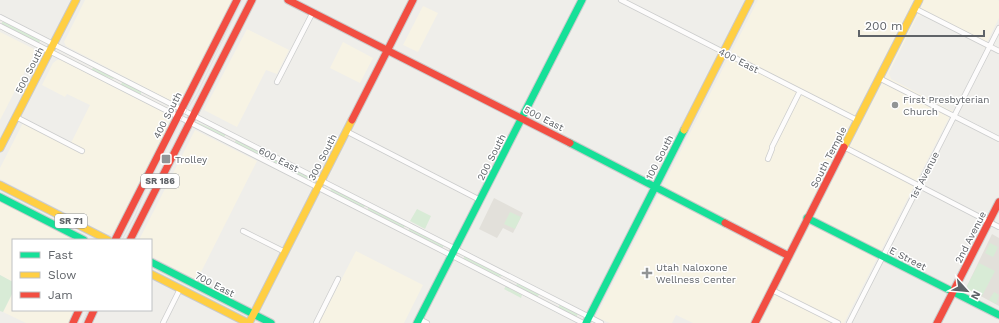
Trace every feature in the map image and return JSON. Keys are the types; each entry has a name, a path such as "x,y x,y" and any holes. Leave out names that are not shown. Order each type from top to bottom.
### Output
{"street":[{"name":"500 South","path":"0,148 76,0"},
{"name":"400 South","path":"116,239 237,0"},
{"name":"SR 186","path":"131,239 252,0"},
{"name":"500 East","path":"288,0 522,118 789,256"},
{"name":"300 South","path":"248,323 413,0"},
{"name":"200 South","path":"418,321 582,0"},
{"name":"400 East","path":"620,0 857,120"},
{"name":"100 South","path":"587,320 750,0"},
{"name":"South Temple","path":"755,323 919,0"},
{"path":"914,8 999,51"},
{"path":"278,82 313,12"},
{"name":"600 East","path":"0,17 87,70 145,100 179,113 193,115 266,152 365,211 405,231 505,274 558,302 587,320 601,323"},
{"name":"600 East","path":"0,26 91,63 119,77 149,93 190,122 262,159 368,205 408,225 502,281 582,323"},
{"name":"1st Avenue","path":"849,323 999,28"},
{"path":"87,70 91,63"},
{"path":"115,84 119,77"},
{"path":"879,78 999,139"},
{"path":"768,159 772,147 800,91"},
{"path":"145,100 149,93"},
{"path":"16,117 82,151"},
{"path":"346,131 480,200"},
{"path":"227,141 231,135"},
{"path":"844,147 999,227"},
{"path":"262,159 266,152"},
{"name":"SR 71","path":"0,185 106,239"},
{"name":"SR 71","path":"0,197 82,239"},
{"name":"2nd Avenue","path":"937,323 999,202"},
{"path":"365,211 368,205"},
{"name":"E Street","path":"807,218 999,315"},
{"path":"405,231 408,225"},
{"path":"244,231 285,252"},
{"name":"700 East","path":"152,263 270,323"},
{"path":"502,281 505,274"},
{"name":"700 East","path":"152,275 248,323"},
{"path":"316,323 338,279"},
{"path":"513,287 516,280"},
{"path":"163,323 180,289"},
{"path":"772,290 838,323"},
{"path":"539,301 543,294"},
{"path":"554,308 558,302"},
{"path":"73,323 79,311"},
{"path":"88,323 94,311"},
{"path":"418,321 427,323"}],"shaded area":[{"path":"85,0 233,0 181,102 175,103 66,46 64,42"},
{"path":"758,0 998,0 999,18 984,48 983,46 922,15 917,17 889,73 891,79 950,110 953,110 844,323 693,323 676,315 672,323 610,323 596,317"},
{"path":"423,6 438,13 418,52 403,45"},
{"path":"247,29 289,50 277,74 266,70 237,127 204,110"},
{"path":"0,32 36,50 0,120"},
{"path":"343,42 373,58 360,83 330,68"},
{"path":"57,60 61,60 169,115 171,118 171,122 127,210 123,214 114,232 111,234 107,234 0,179 0,168 25,119 71,143 90,105 67,94 65,97 42,85 53,63"},
{"path":"195,130 257,161 197,280 152,257 152,239 140,239"},
{"path":"494,198 523,213 513,233 503,228 497,238 479,229"},
{"path":"0,201 72,239 12,239 12,281 0,275"},
{"path":"992,234 999,238 999,306 966,288"},
{"path":"356,251 423,285 404,323 319,323"},
{"path":"12,294 12,311 75,311 69,323 26,323 3,312"}],"green space":[{"path":"2,22 5,22 39,39 40,42 38,43 2,25"},
{"path":"94,67 114,78 113,79 94,72 91,70"},
{"path":"122,82 141,91 141,94 121,85"},
{"path":"196,122 225,134 225,136 223,138"},
{"path":"236,140 259,151 259,154 257,155 236,144"},
{"path":"271,157 308,176 308,178 306,179 268,160"},
{"path":"332,188 365,206 363,208 330,192"},
{"path":"370,207 405,225 404,228 402,229 368,211 368,208"},
{"path":"417,209 431,216 425,229 410,221"},
{"path":"510,212 521,217 515,229 504,224"},
{"path":"410,228 444,245 442,249 408,231"},
{"path":"990,243 998,247 993,257 985,253"},
{"path":"465,255 501,274 502,276 498,277 463,260"},
{"path":"979,263 995,271 982,296 968,289 967,286"},
{"path":"0,275 12,281 12,294 3,312 0,311"},
{"path":"517,283 539,295 536,297 516,287"},
{"path":"506,286 522,295 521,298 504,289"},
{"path":"994,292 999,295 996,304 989,300"},
{"path":"560,304 578,314 576,317 558,308"}],"tram line":[{"path":"123,239 182,118 197,94 242,0"},
{"path":"82,323 88,311"}],"traffic: fast":[{"path":"417,323 582,0"},
{"path":"586,323 684,130"},
{"path":"570,143 725,223"},
{"path":"0,197 82,239"},
{"path":"807,218 999,315"},
{"path":"152,263 271,323"}],"traffic: slow":[{"path":"0,148 76,0"},
{"path":"684,130 750,0"},
{"path":"844,147 919,0"},
{"path":"249,323 352,120"},
{"path":"0,185 106,239"},
{"path":"152,275 248,323"}],"traffic: jam":[{"path":"116,239 237,0"},
{"path":"131,239 252,0"},
{"path":"288,0 570,143"},
{"path":"352,120 413,0"},
{"path":"755,323 844,147"},
{"path":"937,323 999,202"},
{"path":"725,223 789,256"},
{"path":"73,323 79,311"},
{"path":"88,323 94,311"}],"place":[{"name":"First Presbyterian Church","path":"895,105"},
{"name":"Trolley","path":"166,159"},
{"name":"Utah Naloxone Wellness Center","path":"647,273"}]}
